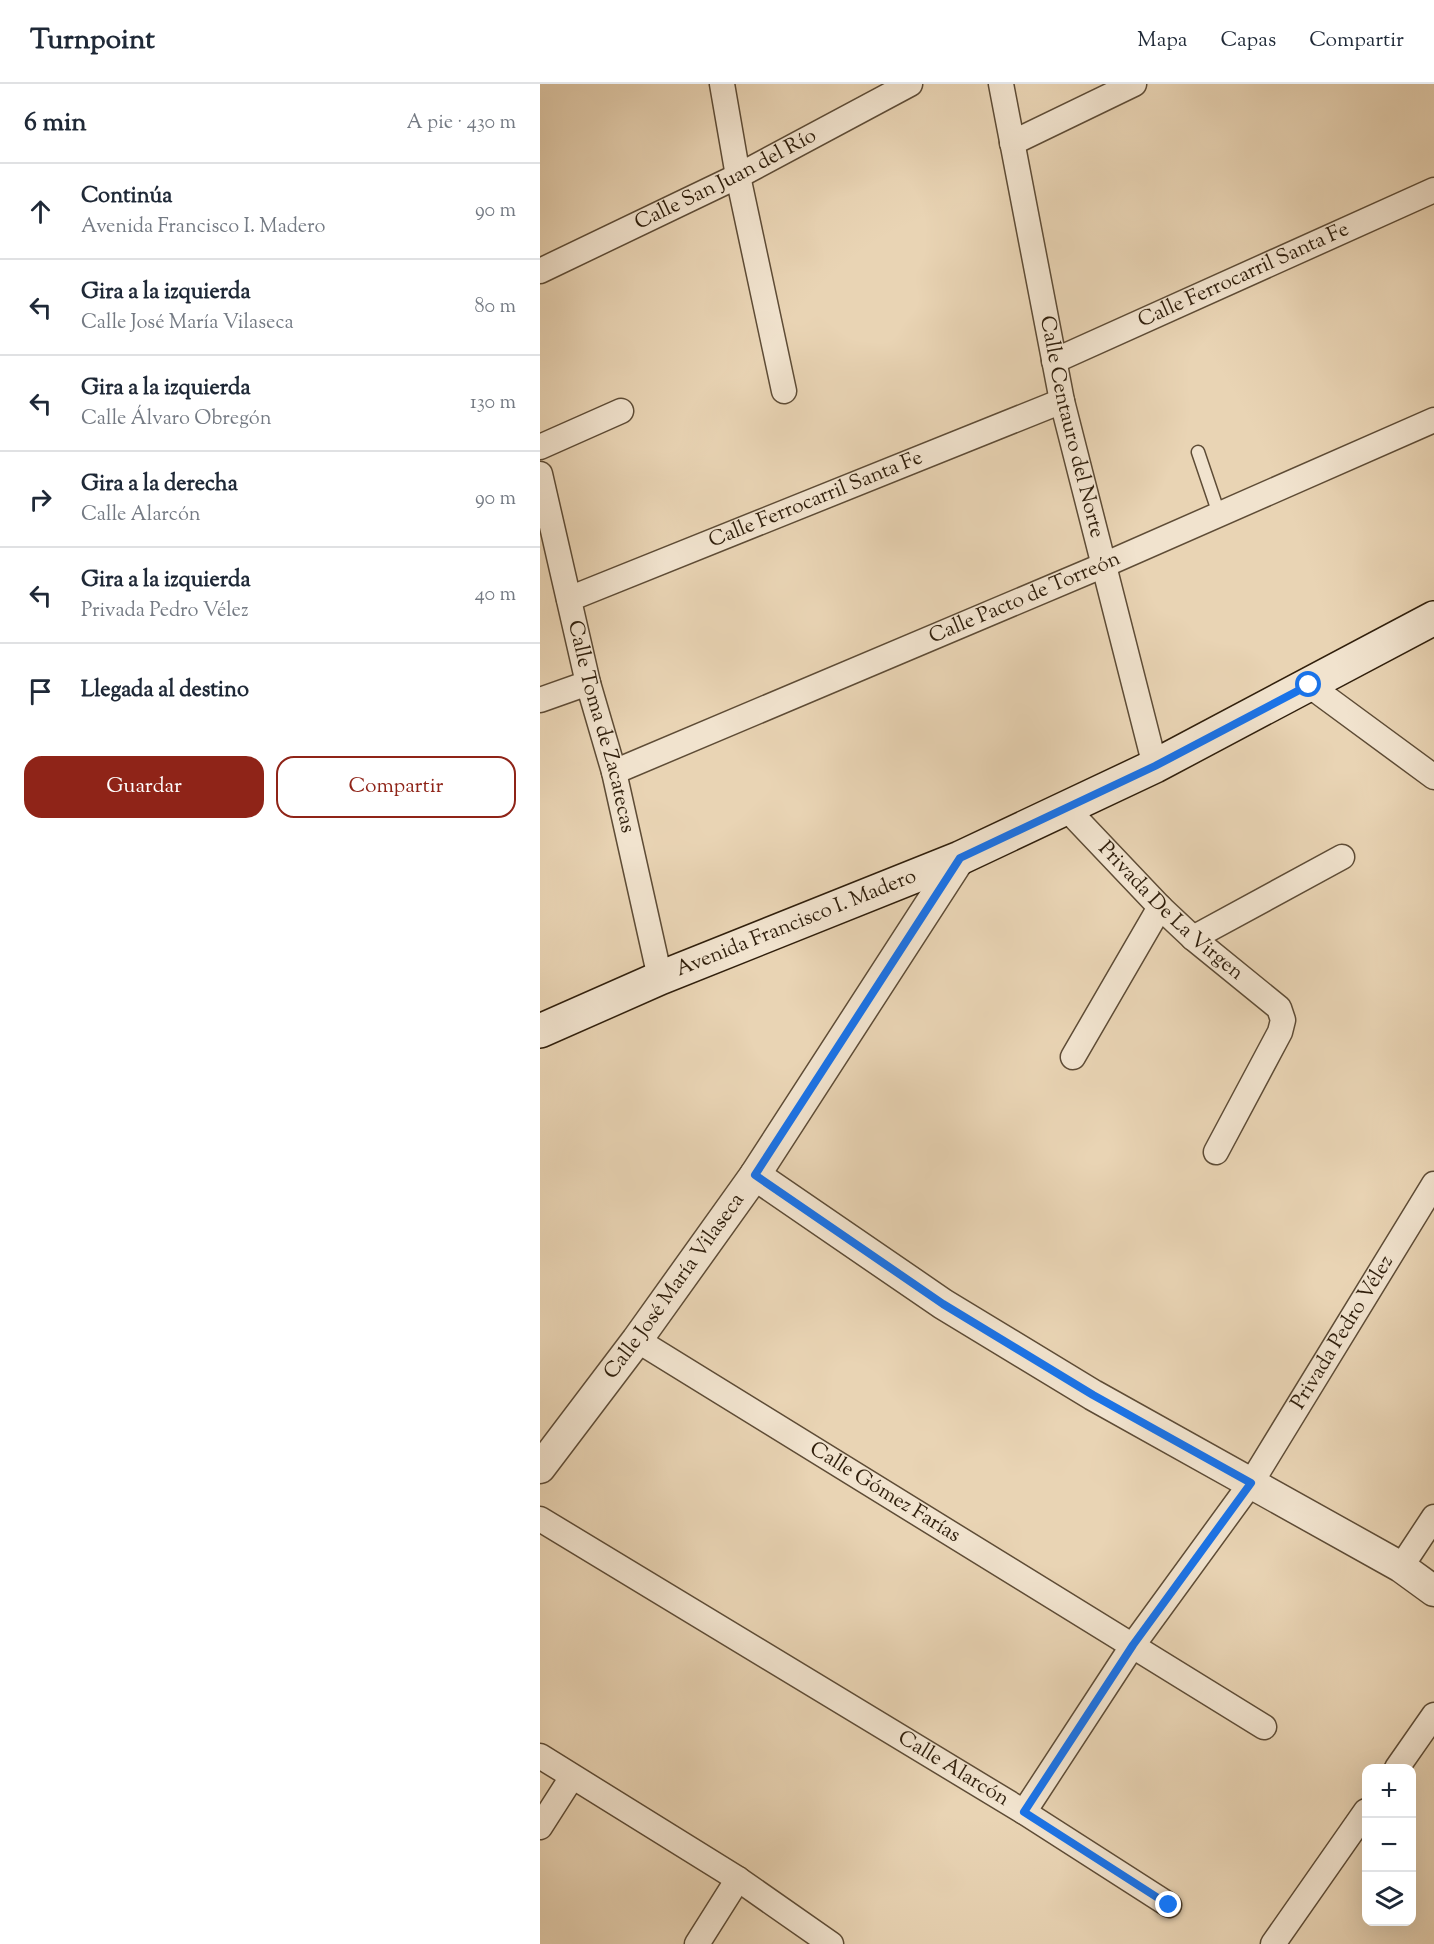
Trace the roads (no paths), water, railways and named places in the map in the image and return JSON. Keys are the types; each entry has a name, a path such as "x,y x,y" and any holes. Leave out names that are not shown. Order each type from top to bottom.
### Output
{"main road":[{"name":"Avenida Francisco I. Madero","path":"540,1031 660,978 960,858 1155,766 1434,618"}],"street":[{"path":"722,84 738,176 784,391"},
{"name":"Calle San Juan del Río","path":"540,271 738,176 910,84"},
{"name":"Calle Centauro del Norte","path":"1001,84 1062,401 1155,766"},
{"path":"1012,143 1134,84"},
{"name":"Calle Ferrocarril Santa Fe","path":"1054,361 1434,190"},
{"name":"Calle Ferrocarril Santa Fe","path":"570,599 1062,401"},
{"path":"540,447 621,411"},
{"name":"Calle Pacto de Torreón","path":"614,772 1104,565 1434,420"},
{"name":"Calle Toma de Zacatecas","path":"540,474 588,682 614,772 660,978"},
{"path":"540,700 588,682"},
{"path":"1309,685 1434,777"},
{"name":"Privada De La Virgen","path":"1066,808 1160,907 1193,938 1279,1008 1283,1020 1280,1032 1216,1152"},
{"path":"1193,938 1342,857"},
{"name":"Calle José María Vilaseca","path":"540,1468 637,1340 755,1175 960,858"},
{"path":"1073,1058 1160,907"},
{"path":"755,1175 943,1304 1093,1395 1401,1567 1434,1591"},
{"name":"Privada Pedro Vélez","path":"1251,1483 1434,1184"},
{"name":"Calle Gómez Farías","path":"637,1340 1264,1727"},
{"name":"Calle Alarcón","path":"540,1519 1024,1812 1133,1645 1251,1483"},
{"path":"1401,1567 1434,1517"},
{"path":"1400,1764 1434,1716"},
{"path":"540,1756 738,1879 831,1944"},
{"path":"540,1827 572,1777"},
{"path":"1024,1812 1169,1905"},
{"path":"1273,1944 1362,1817"},
{"path":"697,1944 738,1879"}],"lane":[{"path":"1198,452 1219,514"}]}
